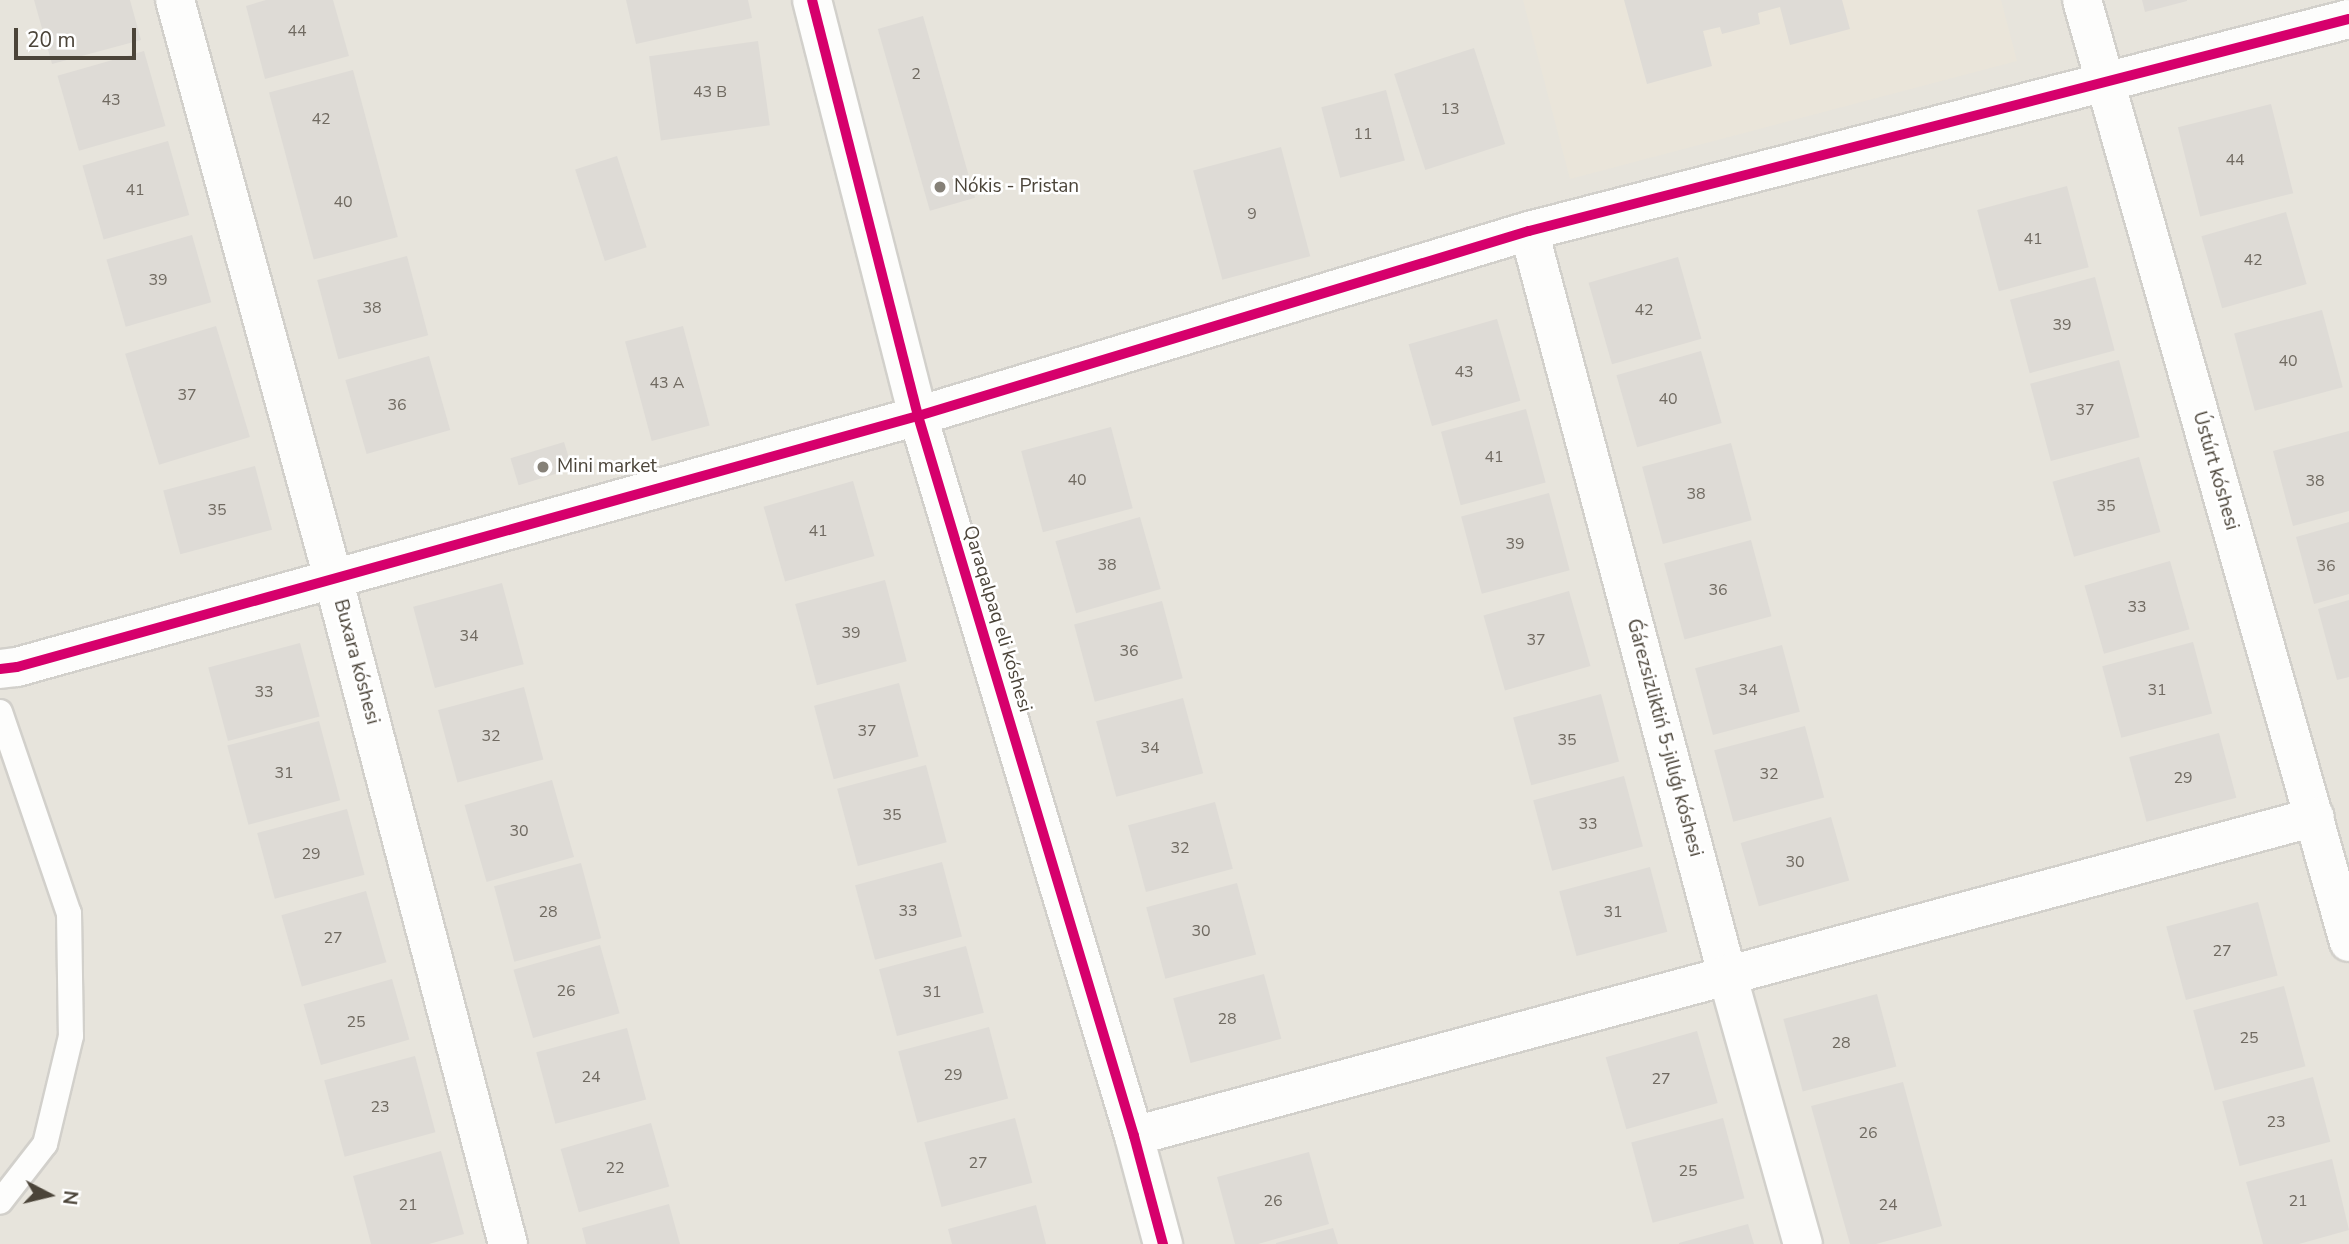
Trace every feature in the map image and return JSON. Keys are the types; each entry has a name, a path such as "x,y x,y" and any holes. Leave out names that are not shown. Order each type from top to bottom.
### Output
{"street":[{"name":"Buxara kóshesi","path":"175,0 333,578 508,1244"},
{"name":"Qaraqalpaq eli kóshesi","path":"812,0 918,416 1164,1244"},
{"name":"Ústúrt kóshesi","path":"2082,0 2349,942"},
{"path":"0,669 17,667 918,416 1528,231 2349,19"},
{"name":"Ǵárezsizliktiń 5-jıllıǵı kóshesi","path":"1528,231 1727,974 1803,1244"},
{"path":"1134,1136 2315,817"}],"lane":[{"path":"0,712 69,913 71,1036 45,1144 0,1202"}],"shaded area":[{"path":"0,0 2349,0 2349,1244 0,1244"},
{"path":"1523,0 2001,0 2017,61 1570,179"}],"building":[{"path":"34,0 130,0 141,40 52,64"},
{"path":"266,0 333,0 349,56 265,79 246,6"},
{"path":"626,0 748,0 752,18 636,44"},
{"path":"1624,0 1842,0 1850,29 1790,45 1780,7 1758,13 1760,24 1722,34 1720,27 1703,31 1712,66 1647,84"},
{"path":"2142,0 2187,0 2187,1 2145,12"},
{"path":"923,16 975,198 930,211 878,29"},
{"path":"758,41 770,125 661,140 649,56"},
{"path":"1474,48 1505,144 1425,170 1394,74"},
{"path":"144,51 165,126 79,151 57,76"},
{"path":"353,70 398,237 314,260 269,93"},
{"path":"1386,90 1405,161 1340,178 1321,107"},
{"path":"2271,104 2293,193 2200,216 2178,127"},
{"path":"168,141 189,215 104,240 82,166"},
{"path":"1281,147 1310,256 1222,280 1193,171"},
{"path":"617,156 647,247 605,261 575,170"},
{"path":"2067,186 2089,267 1999,291 1977,210"},
{"path":"2286,212 2307,284 2222,308 2201,236"},
{"path":"192,235 211,302 126,327 106,260"},
{"path":"407,256 428,335 338,359 317,280"},
{"path":"1678,257 1701,339 1612,364 1589,283"},
{"path":"2095,277 2115,350 2030,373 2010,300"},
{"path":"2322,310 2343,387 2255,411 2234,334"},
{"path":"1497,319 1520,401 1432,426 1409,344"},
{"path":"216,326 250,437 159,465 125,354"},
{"path":"683,326 710,425 652,441 625,342"},
{"path":"1701,351 1722,423 1637,447 1616,375"},
{"path":"429,356 450,430 367,454 345,380"},
{"path":"2119,360 2140,437 2051,461 2030,384"},
{"path":"1526,409 1546,482 1461,505 1441,432"},
{"path":"1111,427 1133,508 1043,532 1021,451"},
{"path":"2349,431 2349,511 2293,526 2273,451"},
{"path":"564,442 572,469 519,485 510,458"},
{"path":"1731,443 1752,520 1663,544 1642,467"},
{"path":"2139,457 2160,532 2074,557 2052,482"},
{"path":"255,466 272,530 180,554 163,491"},
{"path":"853,481 874,556 785,582 764,507"},
{"path":"1549,493 1570,570 1482,594 1461,517"},
{"path":"1140,517 1161,589 1076,613 1055,541"},
{"path":"2349,522 2349,594 2314,604 2296,537"},
{"path":"1751,540 1771,616 1685,640 1664,563"},
{"path":"2170,561 2190,629 2104,654 2084,586"},
{"path":"885,580 907,661 817,685 795,604"},
{"path":"502,583 524,664 435,688 413,607"},
{"path":"1569,591 1590,666 1505,691 1483,616"},
{"path":"2349,600 2349,677 2337,680 2318,609"},
{"path":"1162,601 1183,678 1095,702 1074,625"},
{"path":"2193,642 2212,713 2121,738 2102,666"},
{"path":"300,643 320,716 228,741 208,668"},
{"path":"1782,645 1800,712 1713,735 1695,668"},
{"path":"899,683 919,756 834,779 814,706"},
{"path":"524,687 543,759 457,782 438,710"},
{"path":"1601,694 1619,762 1531,785 1513,718"},
{"path":"1183,698 1203,773 1116,797 1096,721"},
{"path":"319,721 340,800 248,825 227,746"},
{"path":"1805,726 1824,797 1733,822 1714,750"},
{"path":"2219,733 2236,798 2147,822 2129,757"},
{"path":"926,765 947,842 858,866 837,789"},
{"path":"1624,776 1643,847 1552,871 1533,800"},
{"path":"552,780 574,857 487,882 465,805"},
{"path":"1215,802 1233,869 1146,892 1128,825"},
{"path":"347,809 365,875 275,899 257,833"},
{"path":"1831,817 1849,880 1759,906 1741,843"},
{"path":"942,862 962,936 875,960 855,885"},
{"path":"581,863 601,938 514,962 494,886"},
{"path":"1650,867 1667,932 1577,956 1559,891"},
{"path":"1237,883 1256,954 1165,979 1146,907"},
{"path":"366,891 386,962 302,986 281,915"},
{"path":"2258,902 2278,975 2186,1000 2166,927"},
{"path":"600,945 620,1013 533,1038 513,970"},
{"path":"966,946 984,1013 897,1036 879,969"},
{"path":"1264,974 1281,1039 1191,1063 1173,998"},
{"path":"392,979 409,1040 321,1065 304,1004"},
{"path":"2284,986 2305,1066 2215,1091 2193,1010"},
{"path":"1877,994 1896,1066 1803,1092 1783,1019"},
{"path":"989,1027 1008,1098 917,1123 898,1051"},
{"path":"627,1028 646,1099 555,1124 536,1052"},
{"path":"1697,1031 1718,1103 1626,1129 1606,1057"},
{"path":"415,1056 435,1132 345,1157 324,1080"},
{"path":"2313,1077 2330,1142 2240,1166 2222,1101"},
{"path":"1903,1082 1942,1226 1876,1244 1850,1244 1811,1106"},
{"path":"1015,1118 1032,1183 942,1207 924,1142"},
{"path":"1723,1118 1744,1198 1653,1223 1631,1143"},
{"path":"651,1123 669,1186 579,1212 561,1149"},
{"path":"441,1151 464,1234 429,1244 371,1244 353,1176"},
{"path":"1309,1152 1329,1224 1258,1244 1235,1244 1217,1177"},
{"path":"2332,1159 2349,1230 2299,1244 2263,1244 2246,1182"},
{"path":"669,1204 680,1244 586,1244 582,1228"},
{"path":"1036,1205 1046,1244 952,1244 948,1229"},
{"path":"1748,1224 1754,1244 1679,1244 1679,1243"},
{"path":"1333,1228 1338,1244 1276,1244 1276,1243"}],"cycle path":[{"path":"812,0 918,416 1134,1136 1163,1244"},
{"path":"0,669 17,667 918,416 1529,231 2349,19"}],"place":[{"name":"Nókis - Pristan","path":"940,187"},
{"name":"Mini market","path":"543,467"}]}
